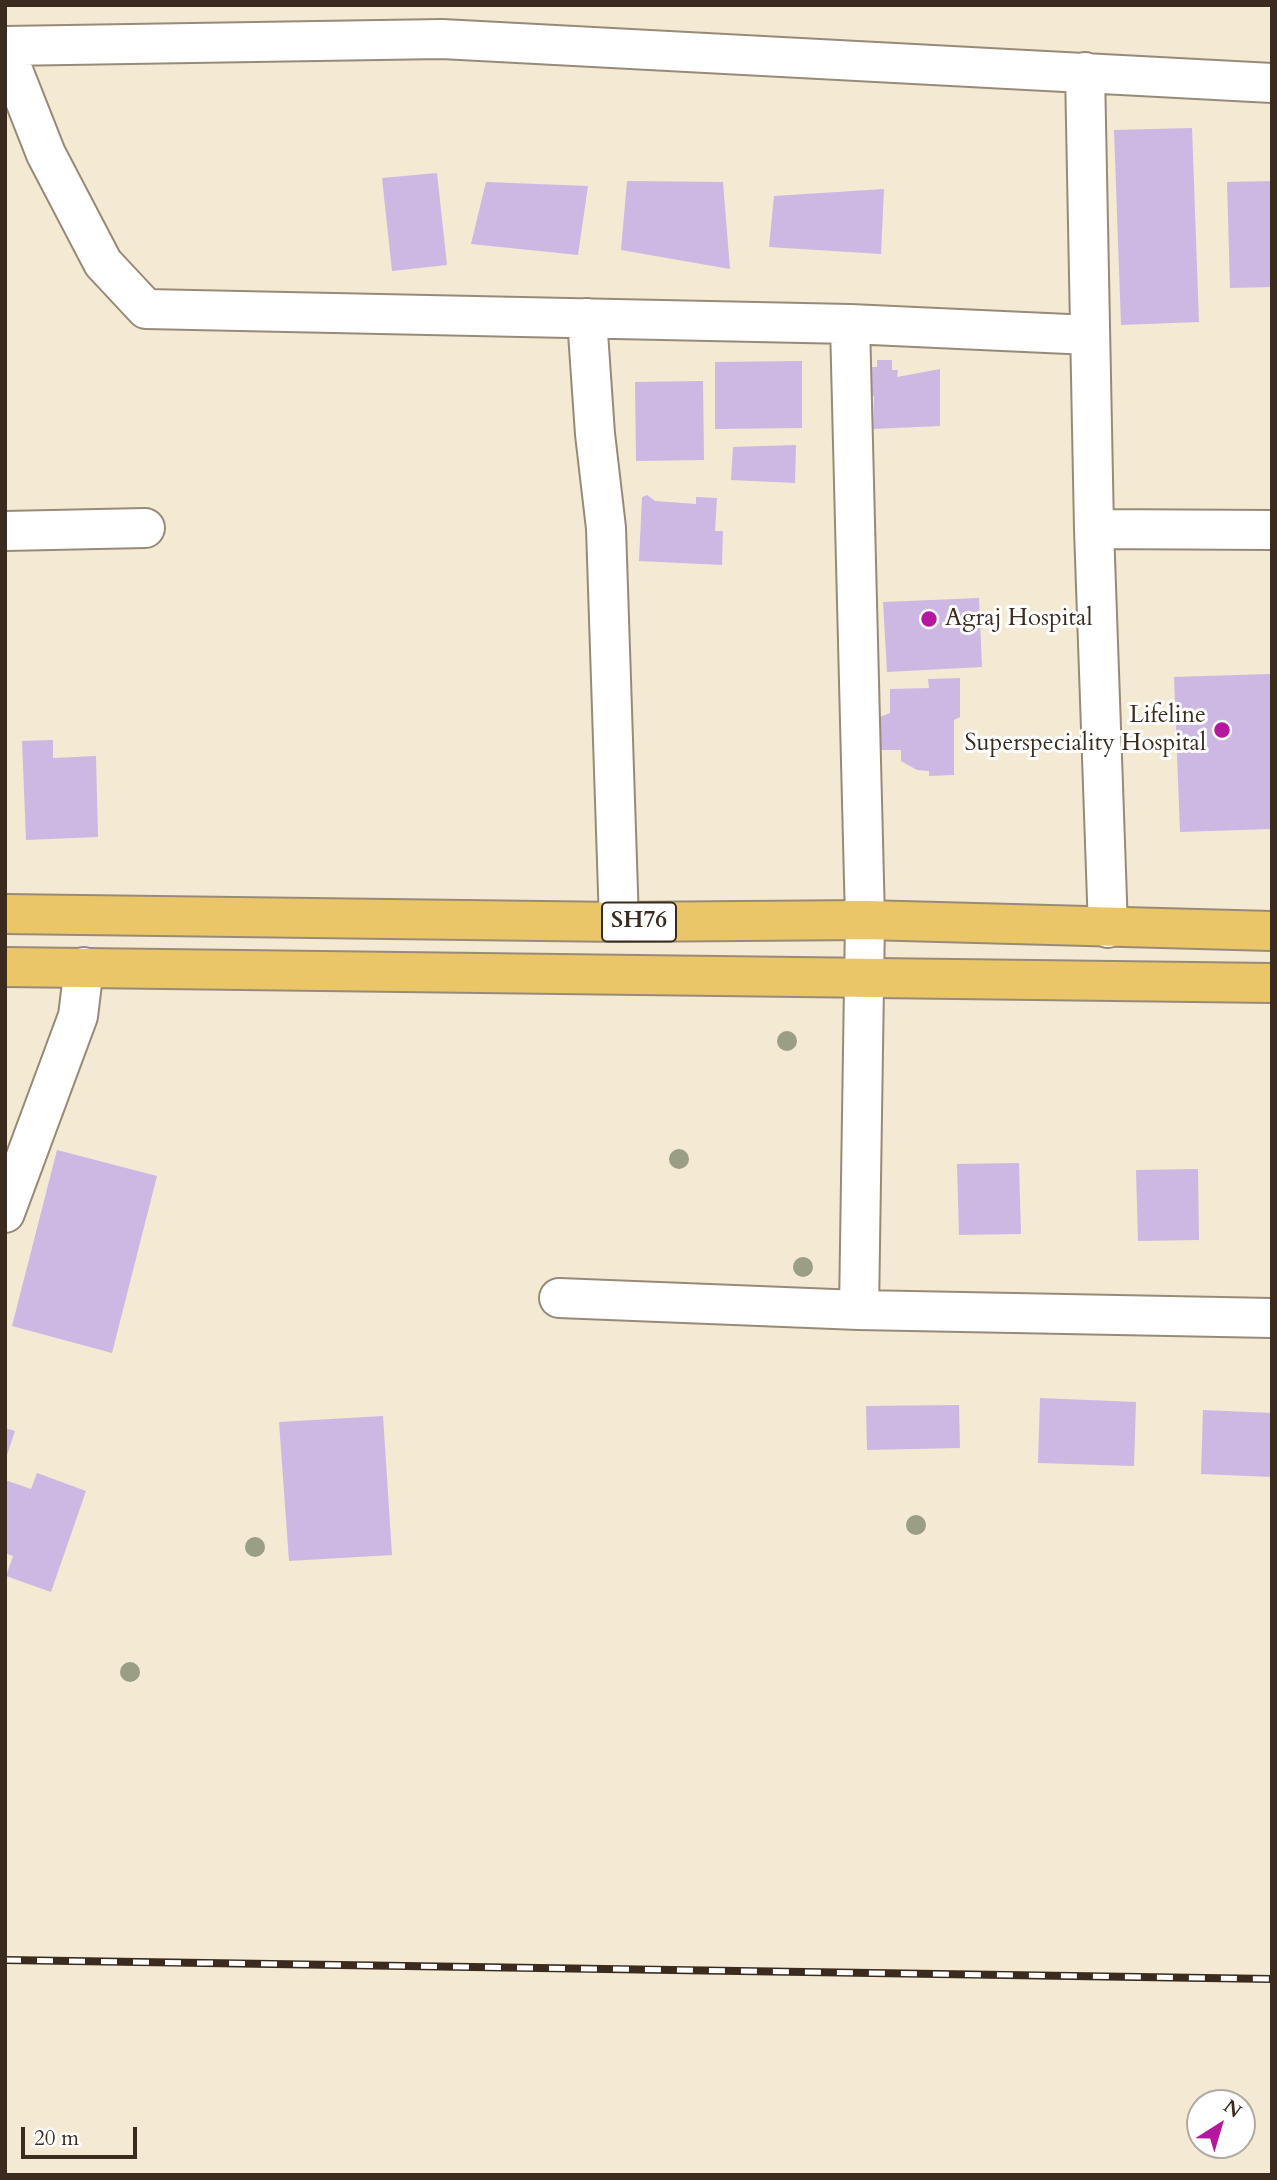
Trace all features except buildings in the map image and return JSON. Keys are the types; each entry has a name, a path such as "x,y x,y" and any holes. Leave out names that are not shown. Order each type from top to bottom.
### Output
{"main road":[{"name":"SH76","path":"5,914 619,922 865,920 1272,931"},
{"name":"SH76","path":"5,967 1272,983"}],"street":[{"path":"1090,335 850,324 146,309 103,263 47,154 5,48 442,39 1272,83"},
{"path":"1085,72 1094,529 1108,928"},
{"path":"587,318 594,434 606,528 619,922"},
{"path":"850,324 865,920 859,1310"},
{"path":"5,531 145,528"},
{"path":"1094,529 1272,530"},
{"path":"5,1213 78,1016 84,967"},
{"path":"559,1298 859,1310 1272,1318"}],"railway":[{"path":"5,1960 1272,1979"}],"place":[{"name":"Agraj Hospital","path":"929,619"},
{"name":"Lifeline Superspeciality Hospital","path":"1222,730"}]}
